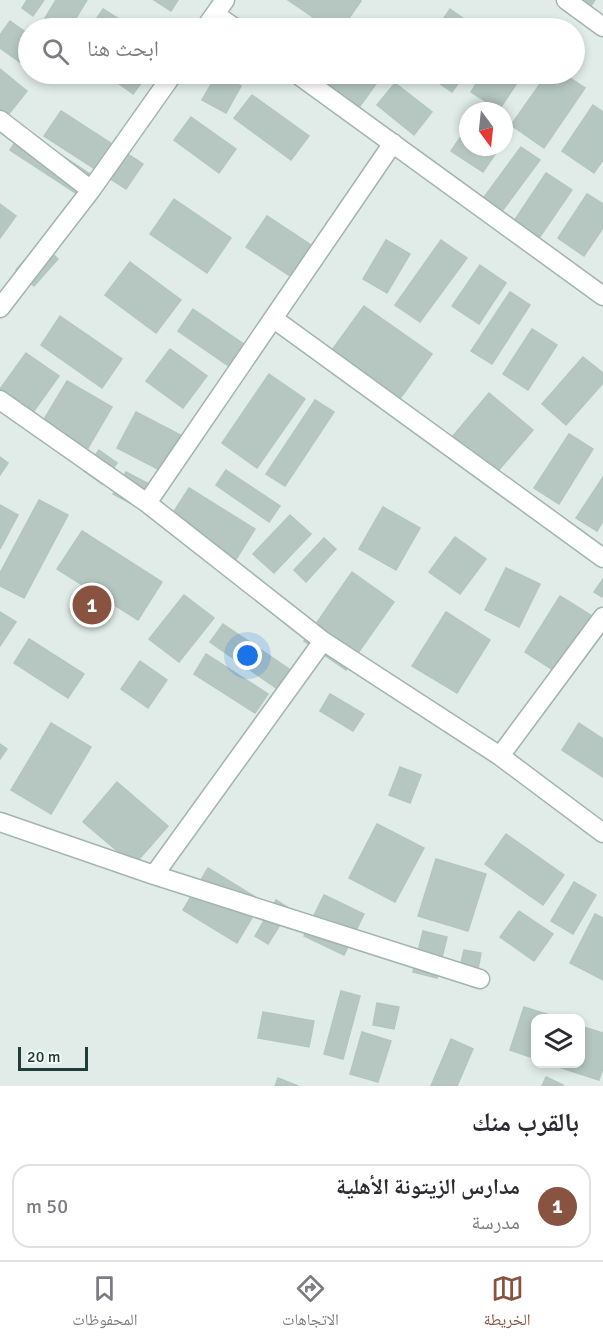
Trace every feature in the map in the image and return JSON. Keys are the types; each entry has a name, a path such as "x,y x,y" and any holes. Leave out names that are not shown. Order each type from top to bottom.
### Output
{"street":[{"path":"566,0 603,27"},
{"path":"0,308 91,190 166,84"},
{"path":"311,84 603,296"},
{"path":"0,120 91,190"},
{"path":"147,503 393,143"},
{"path":"274,319 603,558"},
{"path":"0,400 147,503 323,641 500,756 603,833"},
{"path":"500,756 603,617"},
{"path":"154,875 323,641"},
{"path":"0,822 154,875 480,979"}],"building":[{"path":"27,0 44,0 33,16 22,8"},
{"path":"56,0 87,0 76,18 45,18"},
{"path":"154,0 178,0 171,11"},
{"path":"288,0 361,1 349,18 314,18"},
{"path":"577,0 595,0 589,9"},
{"path":"103,9 117,18 97,18"},
{"path":"450,9 463,18 444,18"},
{"path":"10,21 18,27 18,61 0,48 0,35"},
{"path":"0,69 27,91 0,125"},
{"path":"120,84 140,84 133,94"},
{"path":"211,84 241,86 226,113 202,100"},
{"path":"326,84 376,84 358,109"},
{"path":"396,84 432,112 414,135 377,105"},
{"path":"440,84 458,84 452,92"},
{"path":"476,84 516,84 504,102 487,102 471,92"},
{"path":"540,84 579,84 585,88 544,148 513,126 513,122"},
{"path":"252,95 309,136 291,160 234,118"},
{"path":"593,105 603,112 603,160 594,173 562,151"},
{"path":"61,111 143,164 126,189 44,136"},
{"path":"191,117 236,149 219,173 174,140"},
{"path":"23,130 90,174 77,194 10,150"},
{"path":"459,139 459,156 494,156 483,172 451,151"},
{"path":"521,147 540,160 491,226 473,212"},
{"path":"546,173 572,190 535,244 510,227"},
{"path":"587,194 603,204 603,228 584,256 558,238"},
{"path":"174,199 231,238 207,273 150,234"},
{"path":"0,204 16,216 0,238"},
{"path":"267,216 311,245 290,276 246,247"},
{"path":"386,240 410,254 387,293 363,279"},
{"path":"441,240 467,258 420,322 395,305"},
{"path":"40,242 58,259 34,286 16,270"},
{"path":"130,262 181,300 156,333 105,295"},
{"path":"480,265 506,283 479,324 452,306"},
{"path":"510,292 530,305 492,364 471,351"},
{"path":"364,306 432,354 397,403 329,354"},
{"path":"193,309 245,345 230,367 178,331"},
{"path":"60,316 122,359 102,388 41,345"},
{"path":"532,329 557,345 528,390 503,374"},
{"path":"170,349 207,376 183,408 146,381"},
{"path":"26,353 59,376 29,418 0,398 0,389"},
{"path":"583,357 603,373 603,383 566,425 542,404"},
{"path":"269,374 305,399 257,468 222,443"},
{"path":"67,381 112,407 88,448 43,421"},
{"path":"489,393 533,430 492,478 448,442"},
{"path":"315,400 334,412 285,486 266,474"},
{"path":"136,412 194,442 175,478 117,448"},
{"path":"569,434 593,449 559,504 534,488"},
{"path":"99,450 117,463 102,484 84,471"},
{"path":"0,457 8,463 0,475"},
{"path":"226,470 280,506 269,522 216,485"},
{"path":"126,472 151,485 139,508 113,494"},
{"path":"603,477 603,521 597,531 576,518"},
{"path":"189,488 255,529 235,561 169,519"},
{"path":"39,500 68,515 24,598 0,586 0,573"},
{"path":"0,505 18,515 0,549"},
{"path":"383,507 420,528 396,570 359,549"},
{"path":"290,515 311,534 274,573 253,554"},
{"path":"82,531 162,582 138,620 57,569"},
{"path":"455,537 486,559 460,594 429,572"},
{"path":"324,538 336,549 306,582 294,570"},
{"path":"506,568 540,584 519,627 485,610"},
{"path":"352,572 394,602 346,670 304,641"},
{"path":"603,579 603,595 602,597 594,592"},
{"path":"184,595 214,618 179,662 149,639"},
{"path":"560,596 603,623 567,679 525,652"},
{"path":"0,612 16,622 0,646"},
{"path":"446,612 490,640 457,693 412,666"},
{"path":"223,624 292,671 279,690 210,642"},
{"path":"29,639 84,674 68,698 14,663"},
{"path":"206,654 268,694 255,713 194,674"},
{"path":"140,661 167,680 148,708 121,689"},
{"path":"330,694 364,714 353,731 320,711"},
{"path":"51,723 91,747 51,814 11,790"},
{"path":"579,723 603,739 603,777 562,750"},
{"path":"0,744 7,749 0,759"},
{"path":"400,767 421,775 410,803 389,795"},
{"path":"117,782 168,826 134,865 83,822"},
{"path":"377,824 424,848 395,902 349,878"},
{"path":"506,834 564,875 543,905 485,864"},
{"path":"436,859 486,874 468,931 418,916"},
{"path":"208,868 262,901 237,943 183,910"},
{"path":"574,882 596,895 573,934 551,921"},
{"path":"324,895 364,914 344,955 304,936"},
{"path":"276,900 290,909 268,944 255,936"},
{"path":"519,911 553,934 534,961 500,937"},
{"path":"595,914 603,918 603,980 570,963"},
{"path":"423,931 447,937 437,978 413,972"},
{"path":"464,950 481,953 476,980 458,976"},
{"path":"341,991 360,996 343,1059 324,1054"},
{"path":"377,1003 399,1007 394,1029 373,1025"},
{"path":"524,1007 546,1014 531,1014 531,1057 510,1050"},
{"path":"263,1012 314,1021 309,1047 258,1038"},
{"path":"585,1028 603,1033 603,1068 599,1080 562,1068 585,1068"},
{"path":"362,1032 391,1041 378,1082 350,1074"},
{"path":"451,1039 473,1049 457,1086 431,1086"},
{"path":"546,1077 563,1085 542,1086"},
{"path":"278,1078 298,1086 275,1086"}],"place":[{"name":"مدارس الزيتونة الأهلية","path":"92,605"}]}
